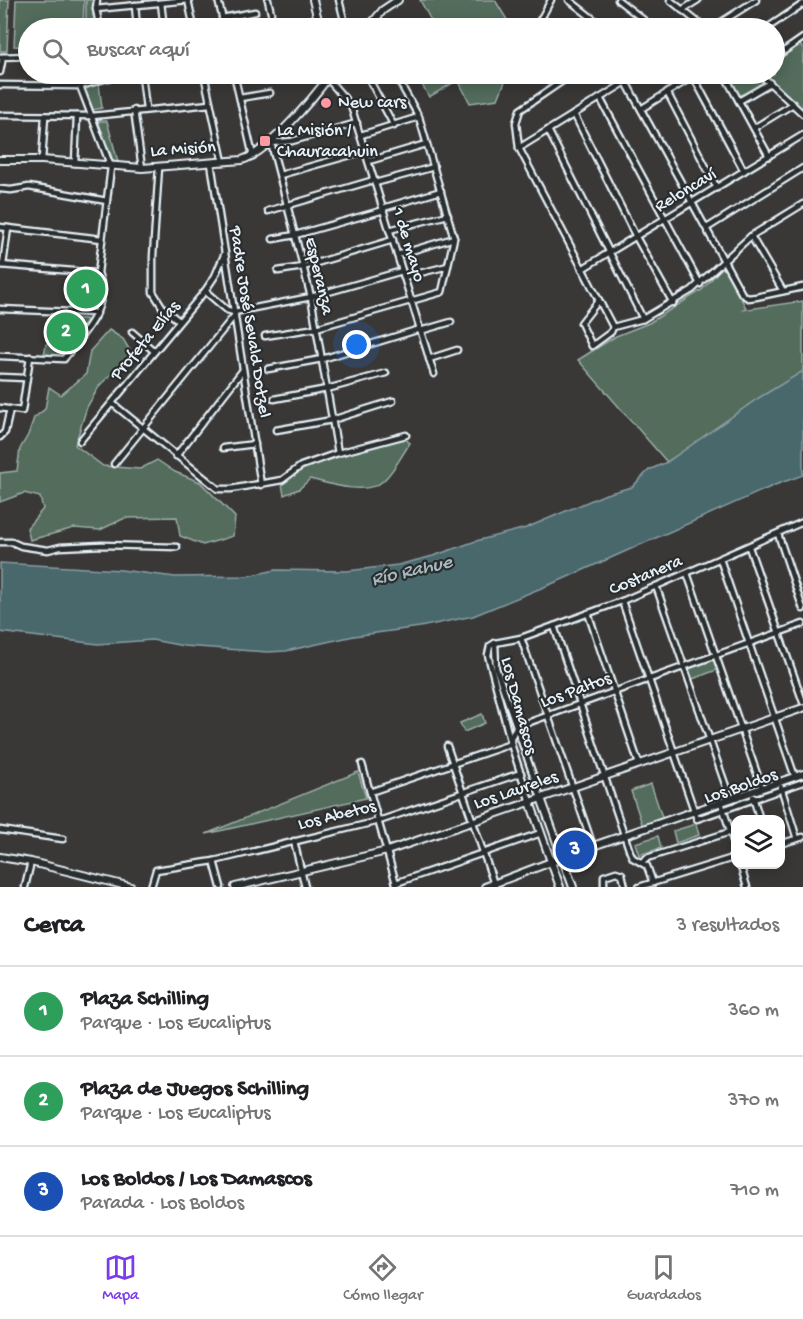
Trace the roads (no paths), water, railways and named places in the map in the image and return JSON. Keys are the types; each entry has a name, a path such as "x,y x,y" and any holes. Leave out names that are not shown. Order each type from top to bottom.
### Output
{"street":[{"path":"97,0 98,18"},
{"path":"96,9 188,0 192,18"},
{"path":"218,0 222,18 255,12"},
{"path":"268,0 271,13"},
{"path":"313,0 318,18"},
{"path":"339,0 344,18"},
{"path":"376,18 383,10 398,0"},
{"path":"541,18 551,0"},
{"path":"569,0 592,18"},
{"path":"618,0 641,18"},
{"path":"670,0 692,18"},
{"path":"682,10 698,0"},
{"path":"728,18 756,0"},
{"path":"161,3 163,18"},
{"path":"782,18 803,4"},
{"path":"135,5 136,18"},
{"path":"785,51 802,41"},
{"path":"0,72 2,57 18,56"},
{"path":"0,85 80,86 87,84"},
{"path":"143,84 146,109"},
{"path":"206,84 223,162"},
{"path":"236,84 253,157"},
{"name":"La Misión","path":"0,160 42,160 142,168 223,162 253,157 271,143 322,84"},
{"name":"1 de mayo","path":"336,84 351,106 357,123 434,374"},
{"path":"372,84 394,126"},
{"path":"265,336 316,327 442,292 454,238 418,117 400,84"},
{"path":"558,84 520,110 516,123 519,148 614,327"},
{"path":"519,148 623,84"},
{"path":"627,84 725,259 742,294 748,298 803,287"},
{"path":"641,108 680,84"},
{"path":"700,84 744,171"},
{"path":"730,84 769,156"},
{"path":"739,101 768,84"},
{"path":"771,84 803,114"},
{"path":"0,356 64,359 97,313 102,294 98,273 111,166 80,86"},
{"path":"667,92 717,188"},
{"path":"240,98 270,93"},
{"path":"600,98 699,284"},
{"path":"0,115 92,116 210,104"},
{"path":"754,128 793,104"},
{"path":"134,110 142,168"},
{"path":"574,114 636,237 673,303"},
{"path":"42,160 45,116"},
{"path":"75,163 76,116"},
{"path":"361,135 418,117"},
{"path":"271,143 292,141 357,123"},
{"path":"282,130 285,139 292,141"},
{"path":"548,130 643,319"},
{"name":"Reloncaví","path":"582,269 803,135"},
{"name":"Esperanza","path":"271,143 311,297 338,453"},
{"path":"369,161 426,144"},
{"path":"280,175 365,151"},
{"name":"Padre José Sevald Dotzel","path":"211,163 261,484"},
{"path":"159,167 153,292 163,308 179,321"},
{"path":"268,211 434,167"},
{"path":"707,228 803,168"},
{"path":"0,189 29,187 107,201"},
{"path":"273,239 295,235 441,191"},
{"path":"599,300 581,323 592,346 611,332 614,327 643,319 673,303 699,284 751,237 803,204"},
{"path":"390,230 448,215"},
{"path":"0,227 102,238"},
{"path":"8,228 1,265 98,273"},
{"path":"751,237 783,291"},
{"path":"397,255 454,238"},
{"path":"278,271 303,267 393,240"},
{"name":"Profeta Elías","path":"80,441 205,291 215,276 225,253"},
{"path":"114,464 235,314 403,274 448,266"},
{"path":"205,291 235,314"},
{"path":"0,309 97,313"},
{"path":"268,369 322,359 451,322"},
{"path":"132,332 154,351"},
{"path":"429,359 457,350"},
{"path":"0,408 22,411 30,357"},
{"path":"176,456 243,370"},
{"path":"274,399 327,389 386,373"},
{"path":"0,377 26,378"},
{"path":"276,430 332,420 393,401"},
{"path":"112,403 218,489 282,480 301,466 338,453 406,435"},
{"path":"0,437 5,432 10,409"},
{"path":"223,448 255,444"},
{"name":"Costanera","path":"495,643 521,638 622,601 803,522"},
{"path":"778,534 803,609"},
{"path":"0,542 12,542 21,546 48,550 60,547 102,545 177,547"},
{"path":"749,547 803,702"},
{"path":"720,560 795,777"},
{"path":"687,573 762,788"},
{"path":"656,586 730,798"},
{"path":"622,601 694,811"},
{"path":"588,613 639,764"},
{"name":"Los Paltos","path":"516,727 803,624"},
{"path":"554,626 624,835 633,858 647,866 653,883"},
{"path":"521,638 593,846"},
{"name":"Los Damascos","path":"560,887 511,744 488,656 490,646 495,643 496,668 573,887"},
{"name":"Los Laureles","path":"235,887 387,851 803,708"},
{"path":"370,792 511,744 516,727"},
{"path":"447,746 494,886"},
{"path":"362,764 397,885 541,833"},
{"name":"Los Abetos","path":"151,887 156,870 214,861 379,821 521,772"},
{"name":"Los Boldos","path":"722,806 730,798 803,774"},
{"path":"779,782 800,838 785,842"},
{"name":"Los Boldos","path":"486,887 494,886 593,846 694,811 754,799 803,782"},
{"path":"751,792 759,815"},
{"path":"722,806 731,836"},
{"path":"0,830 63,839"},
{"path":"641,862 647,858 730,832"},
{"path":"294,841 305,887"},
{"path":"0,857 31,862 111,884 131,887"},
{"path":"639,887 731,858"},
{"path":"214,861 221,887"},
{"path":"25,887 31,862"},
{"path":"742,869 747,887"},
{"path":"604,887 604,876 616,872 622,874 625,887"}],"water":[{"name":"Río Rahue","path":"803,371 803,475 775,485 561,580 473,616 420,627 354,636 286,651 267,652 184,646 152,640 98,644 0,632 0,563 121,570 175,577 247,576 276,570 347,571 398,565 526,528 606,494 632,487 649,470 667,462 757,399"}],"place":[{"name":"New cars","path":"326,103"},
{"name":"La Misión / Chauracahuin","path":"265,141"},
{"name":"Plaza Schilling","path":"86,289"},
{"name":"Plaza de Juegos Schilling","path":"66,332"},
{"name":"Los Boldos / Los Damascos","path":"575,850"}]}
